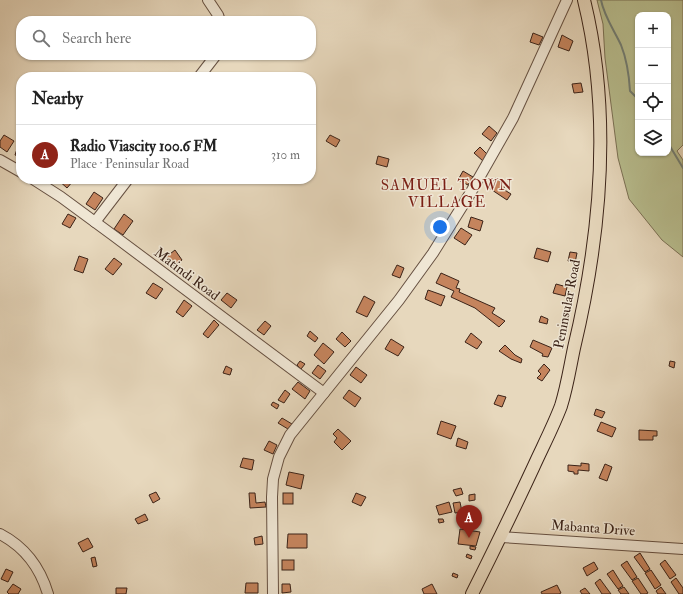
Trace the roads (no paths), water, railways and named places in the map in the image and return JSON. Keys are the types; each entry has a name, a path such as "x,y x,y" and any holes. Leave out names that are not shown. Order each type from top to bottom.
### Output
{"main road":[{"name":"Peninsular Road","path":"472,594 501,537 561,405 579,328 591,261 600,176 597,82 592,42 584,0"}],"street":[{"path":"208,0 218,16"},
{"path":"273,594 273,479 279,457 290,435 399,300 433,253 453,222 513,118 568,0"},
{"path":"204,72 212,60"},
{"path":"0,160 16,169"},
{"name":"Matindi Road","path":"41,184 95,222 324,394"},
{"path":"95,222 124,184"},
{"path":"0,534 13,541 28,554 45,582 48,594"},
{"name":"Mabanta Drive","path":"501,537 683,549"}],"waterway":[{"path":"601,0 602,6 621,45 627,67 630,91 635,96"},
{"path":"671,148 683,168"}],"place":[{"name":"Radio Viascity 100.6 FM","path":"469,538"}],"district":[{"name":"SAMUEL TOWN VILLAGE","path":"447,194"}]}
